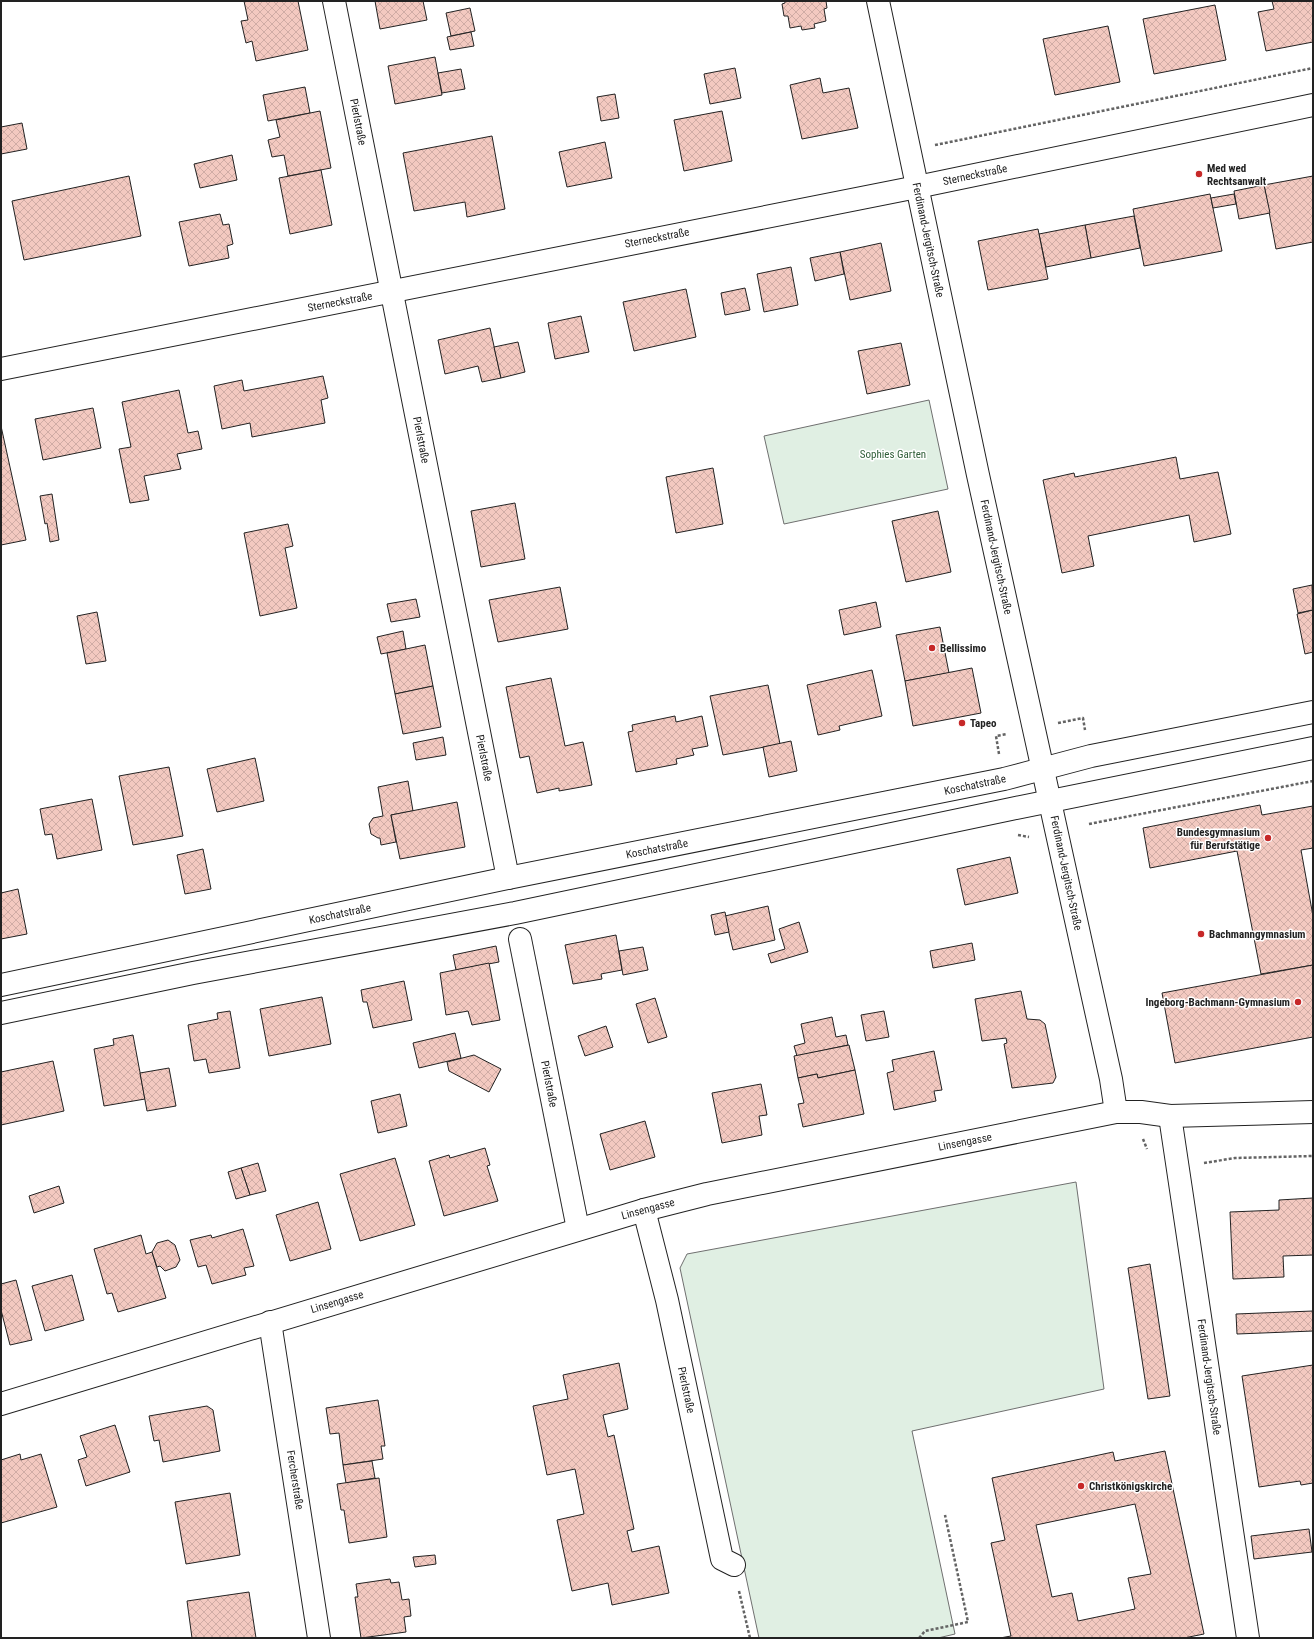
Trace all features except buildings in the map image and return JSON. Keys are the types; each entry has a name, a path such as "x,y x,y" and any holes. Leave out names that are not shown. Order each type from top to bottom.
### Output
{"street":[{"name":"Pierlstraße","path":"334,1 508,878"},
{"name":"Ferdinand-Jergitsch-Straße","path":"878,1 1042,769 1111,1079 1116,1112"},
{"name":"Sterneckstraße","path":"1,369 917,187 1313,105"},
{"name":"Koschatstraße","path":"1,985 508,878 997,780 1091,756 1313,712"},
{"path":"1,1014 193,973 515,913 1313,748"},
{"name":"Pierlstraße","path":"520,939 578,1229"},
{"name":"Linsengasse","path":"1,1404 578,1229 707,1194 1116,1112 1141,1112 1170,1116 1313,1112"},
{"name":"Ferdinand-Jergitsch-Straße","path":"1170,1116 1248,1638"},
{"name":"Pierlstraße","path":"644,1210 666,1300 722,1559 734,1565"},
{"name":"Fercherstraße","path":"270,1322 320,1638"}],"path":[{"path":"910,150 1313,68"},
{"path":"1058,724 1082,718 1087,737"},
{"path":"999,754 996,736 1008,734"},
{"path":"1104,821 1313,781"},
{"path":"1178,1168 1235,1158 1313,1156"},
{"path":"919,1638 925,1631 968,1622 944,1516"},
{"path":"734,1565 750,1638"}],"green space":[{"name":"Sophies Garten","path":"929,400 948,489 784,524 764,436"},
{"path":"1076,1182 1104,1389 912,1431 955,1634 938,1638 759,1638 680,1268 687,1254"}],"place":[{"name":"Med wed Rechtsanwalt","path":"1199,174"},
{"name":"Bellissimo","path":"932,648"},
{"name":"Tapeo","path":"962,723"},
{"name":"Bundesgymnasium für Berufstätige","path":"1268,838"},
{"name":"Bachmanngymnasium","path":"1201,934"},
{"name":"Ingeborg-Bachmann-Gymnasium","path":"1298,1002"},
{"name":"Christkönigskirche","path":"1081,1486"}]}
